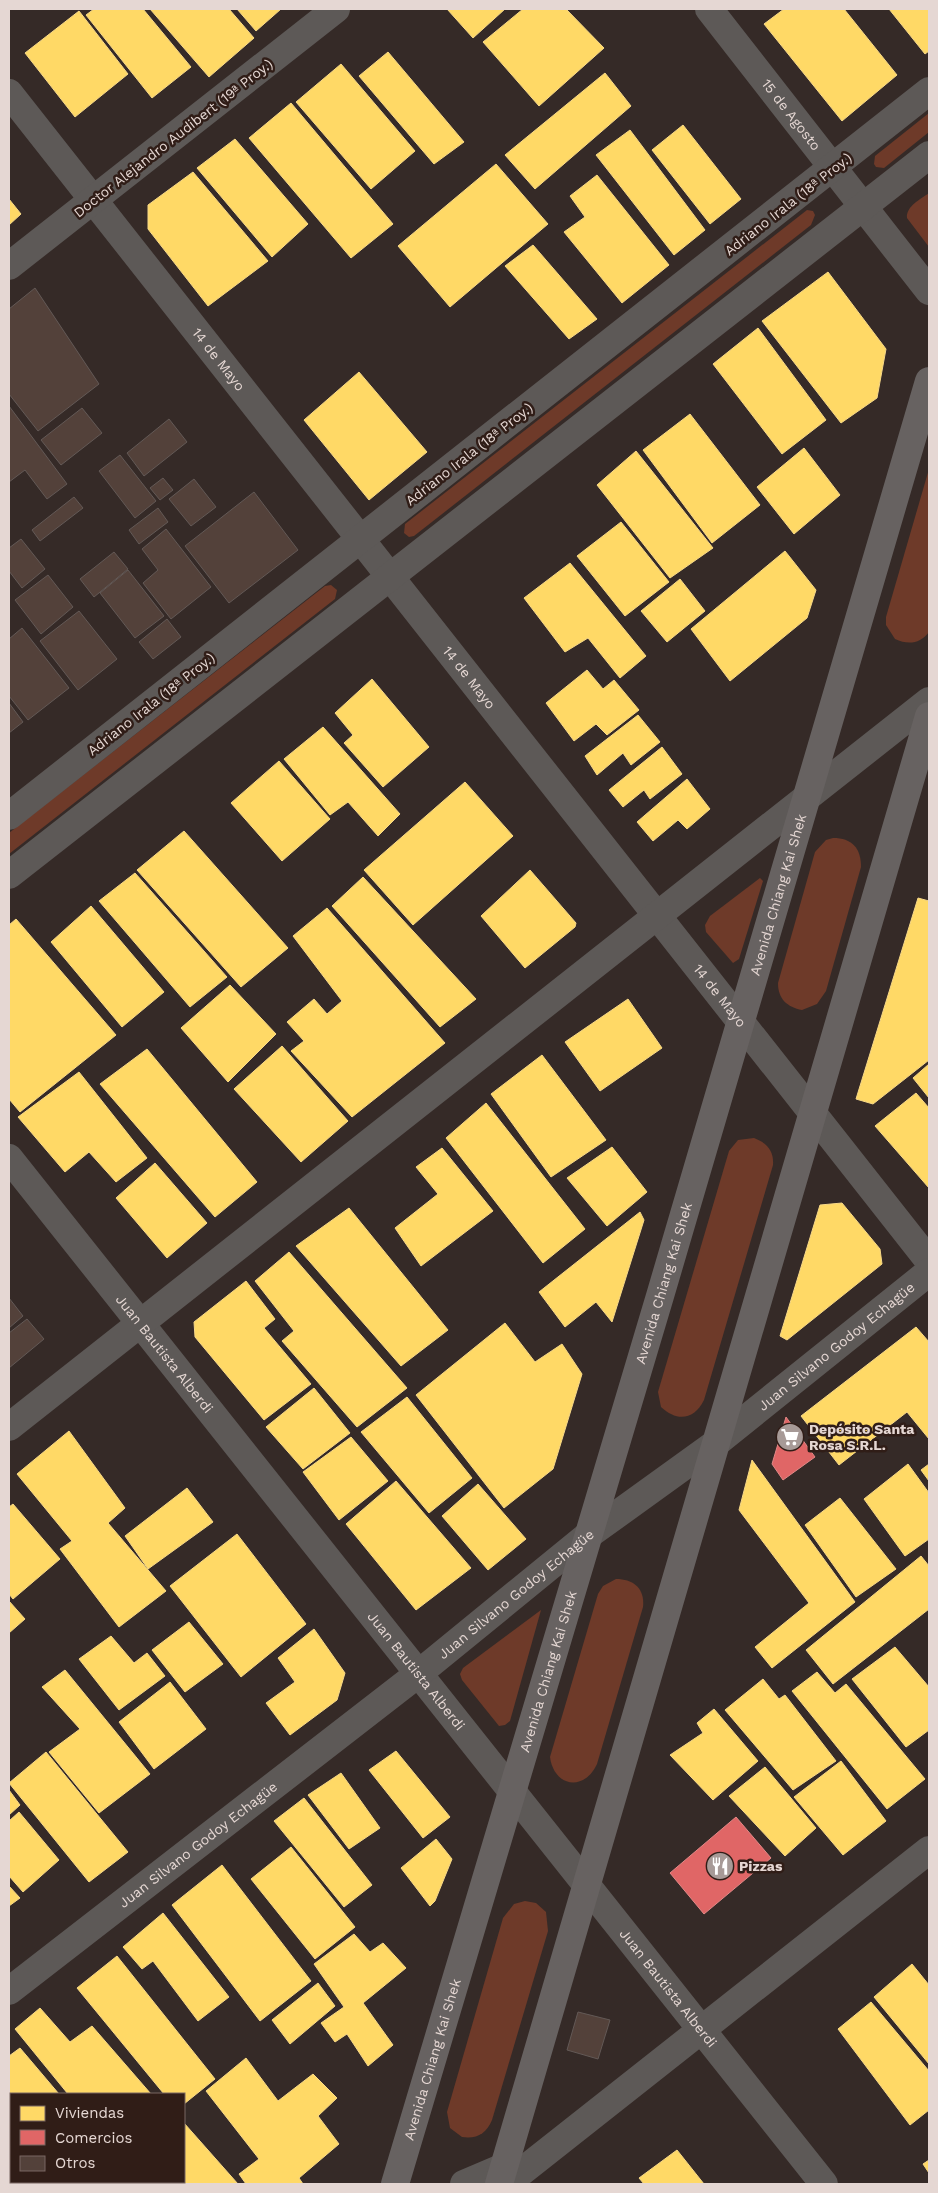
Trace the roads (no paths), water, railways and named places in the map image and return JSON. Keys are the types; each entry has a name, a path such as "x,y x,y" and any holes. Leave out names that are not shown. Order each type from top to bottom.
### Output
{"street":[{"name":"Doctor Alejandro Audibert (19ª Proy.)","path":"9,266 336,9"},
{"name":"15 de Agosto","path":"709,9 929,291"},
{"name":"Adriano Irala (18ª Proy.)","path":"9,816 834,168 929,91"},
{"name":"14 de Mayo","path":"9,93 929,1261"},
{"path":"9,875 929,155"},
{"name":"Avenida Chiang Kai Shek","path":"396,2184 929,381"},
{"path":"9,1427 929,701"},
{"path":"503,2178 586,1885 929,716"},
{"name":"Juan Bautista Alberdi","path":"9,1158 824,2184"},
{"name":"Juan Silvano Godoy Echagüe","path":"9,1991 418,1674 587,1536 716,1443 929,1272"},
{"path":"464,2184 503,2178 702,2031 929,1850"}],"place":[{"name":"Depósito Santa Rosa S.R.L.","path":"790,1437"},
{"name":"Pizzas","path":"720,1866"}]}
